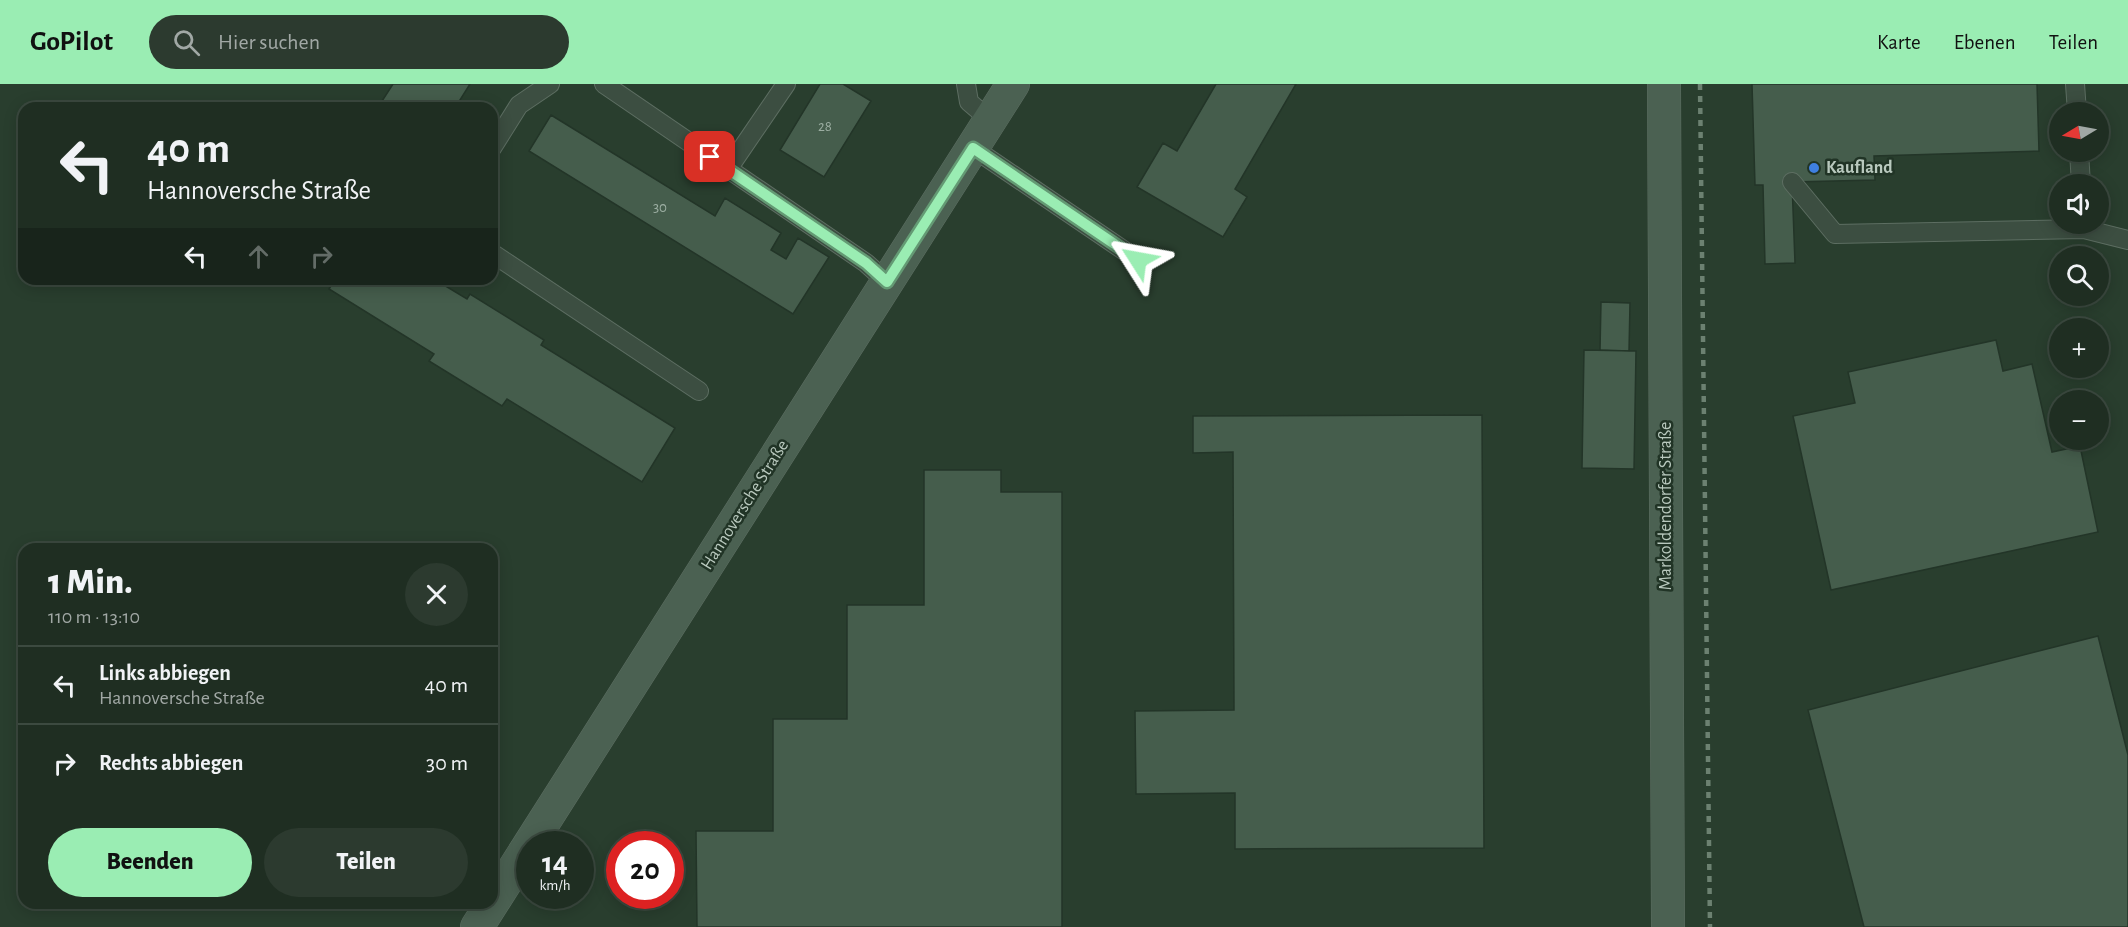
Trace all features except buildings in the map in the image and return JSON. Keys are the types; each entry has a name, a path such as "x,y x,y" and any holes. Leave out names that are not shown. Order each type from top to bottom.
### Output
{"main road":[{"name":"Hannoversche Straße","path":"498,894 1013,84"},
{"name":"Markoldendorfer Straße","path":"1664,84 1668,927"},
{"name":"Hannoversche Straße","path":"477,927 488,909"}],"lane":[{"path":"498,138 519,105 550,84"},
{"path":"604,84 866,263 887,282"},
{"path":"728,169 786,84"},
{"path":"966,84 969,102 990,120"},
{"path":"2075,84 2076,102"},
{"path":"973,148 1138,260"},
{"path":"1792,182 1835,234 2049,227"},
{"path":"2109,234 2128,240"},
{"path":"498,257 699,391"}],"railway":[{"path":"1700,84 1710,927"}],"place":[{"name":"Kaufland","path":"1814,168"}],"route":[{"path":"710,157 866,263 887,282 973,148 1138,260"}]}
